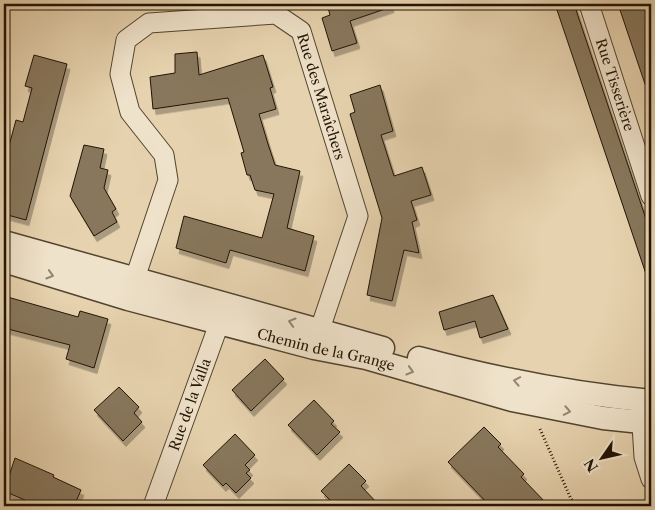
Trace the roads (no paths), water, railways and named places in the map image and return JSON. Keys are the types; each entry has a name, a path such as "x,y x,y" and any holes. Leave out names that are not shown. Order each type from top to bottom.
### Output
{"street":[{"name":"Rue Tisserière","path":"589,4 651,196"},
{"name":"Rue des Maraîchers","path":"131,289 168,180 164,155 130,112 120,74 126,40 149,23 276,14 301,31 358,216 317,339"},
{"name":"Chemin de la Grange","path":"4,242 131,289"},
{"name":"Chemin de la Grange","path":"4,261 131,289 317,339 539,385 646,412"},
{"name":"Rue de la Valla","path":"153,506 223,313"},
{"name":"Chemin de la Grange","path":"317,339 366,358 529,403 603,418 646,412"},
{"path":"646,412 644,457 651,479"}]}
